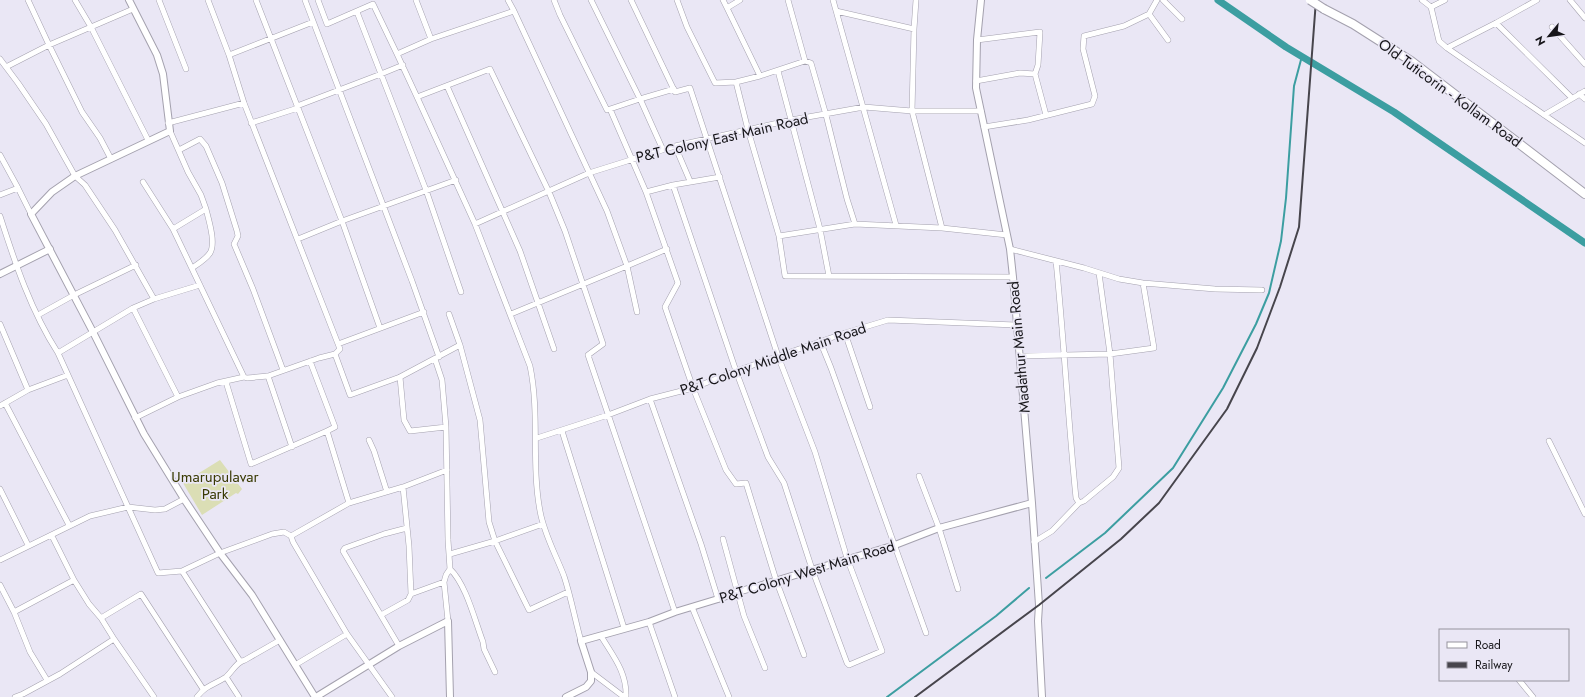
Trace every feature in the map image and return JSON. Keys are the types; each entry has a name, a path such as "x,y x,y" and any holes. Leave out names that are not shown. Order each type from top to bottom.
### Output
{"main road":[{"name":"Old Tuticorin - Kollam Road","path":"1310,0 1353,24 1411,61 1585,194"}],"street":[{"path":"28,0 82,112 100,138 111,159"},
{"path":"75,0 91,27 148,140"},
{"path":"129,0 157,55 163,74 170,131 201,195 206,209 212,247 209,254 192,268"},
{"path":"159,0 186,69"},
{"path":"135,418 178,397 216,383 244,377 268,376 335,354 340,349 251,123 229,55 208,0"},
{"path":"256,0 342,221 364,288 380,328"},
{"path":"305,0 424,312 442,380 446,427 448,540 450,554 450,569 444,582 448,621 450,697"},
{"path":"319,0 327,24 373,4 456,180 511,314 530,366 534,385 537,486 543,524 564,578 591,672 591,681 586,686 566,697"},
{"path":"416,0 431,39"},
{"path":"508,0 607,211 627,266 637,312"},
{"path":"556,0 560,15 607,110 674,89"},
{"path":"591,0 640,99 663,150"},
{"path":"631,0 676,92 690,88 778,356 814,452 847,558 882,651 849,665 812,569 784,483 768,457 736,370 672,185"},
{"path":"677,0 687,27 715,83 736,82 778,71 805,61 811,63 855,224"},
{"path":"723,0 760,76"},
{"path":"727,8 740,0"},
{"path":"788,0 805,61"},
{"path":"833,0 896,225"},
{"path":"916,0 912,111 942,228"},
{"name":"Madathur Main Road","path":"981,0 977,40 976,81 984,127 1010,249 1016,325 1021,356 1032,503 1039,605 1038,621 1042,697"},
{"path":"984,127 1028,120 1092,104 1095,96 1083,49 1084,36 1124,26 1149,14 1157,0"},
{"path":"1163,0 1182,18"},
{"path":"1422,0 1431,7 1439,41 1585,143"},
{"path":"1431,7 1445,0"},
{"path":"1447,48 1537,0"},
{"path":"1570,0 1585,18"},
{"path":"6,67 49,45 133,9"},
{"path":"397,54 431,39 514,11"},
{"path":"836,11 914,29"},
{"path":"357,12 426,190 460,292"},
{"path":"1149,14 1168,40"},
{"path":"229,55 272,40 313,22"},
{"path":"1496,23 1572,98"},
{"path":"1552,27 1585,64"},
{"path":"977,40 1040,32 1038,65 1035,74 1046,115"},
{"path":"0,59 46,124 75,176 85,185 115,230 154,299"},
{"path":"251,123 298,107 403,65"},
{"path":"417,98 490,69 565,231 603,344 588,355 675,612"},
{"path":"778,71 820,229 829,276"},
{"path":"976,81 1020,73 1035,74"},
{"path":"736,82 748,130 779,236 785,276 878,278 1013,277"},
{"path":"447,86 520,251 554,349"},
{"path":"1544,115 1585,90"},
{"path":"1579,94 1585,99"},
{"path":"168,123 244,103"},
{"name":"P&T Colony East Main Road","path":"474,224 589,173 675,146 791,120 826,115 864,107 912,111 981,111"},
{"path":"610,109 630,160 646,192 678,283 665,307 693,388 726,470 736,484 746,483 776,580 804,655"},
{"path":"31,214 52,192 75,176 148,140 170,131"},
{"path":"179,150 200,139 206,146 222,183 238,231 238,236 234,244 253,289 283,370"},
{"path":"675,146 690,181"},
{"path":"0,154 93,332 135,418 184,499 220,553 252,594 316,697 399,646 448,621"},
{"path":"646,192 690,181 720,177"},
{"path":"298,240 342,221 456,180"},
{"path":"143,182 173,229 244,377"},
{"path":"0,195 18,188"},
{"path":"173,229 206,209"},
{"path":"0,216 16,266 50,340 58,353 158,573 182,571 220,553 272,534 284,532 291,536 293,542 347,634 392,697"},
{"path":"779,236 855,224 942,228 1007,235"},
{"path":"0,274 50,249"},
{"path":"511,314 667,249"},
{"path":"1010,249 1118,279 1143,283 1215,289 1262,290"},
{"path":"1056,261 1065,355 1070,439 1076,498 1078,503"},
{"path":"38,315 74,295 136,265"},
{"path":"1034,542 1052,531 1078,503 1084,501 1113,478 1119,468 1110,354 1099,273"},
{"path":"1021,356 1110,354 1154,348 1143,283"},
{"path":"58,353 133,308 154,299 200,285"},
{"path":"133,308 178,397"},
{"path":"338,344 424,312"},
{"path":"449,314 460,346 480,420 489,522 495,541 529,610 568,592"},
{"name":"P&T Colony Middle Main Road","path":"536,438 608,415 650,399 693,388 736,370 820,341 888,320 1016,325"},
{"path":"0,324 28,390"},
{"path":"845,333 870,407"},
{"path":"820,341 926,633"},
{"path":"335,354 350,395 400,377 460,346"},
{"path":"226,382 251,464 335,427 310,361"},
{"path":"68,375 28,390 2,404 69,525"},
{"path":"268,376 292,447"},
{"path":"400,377 404,420 410,431 446,427"},
{"path":"650,399 701,544 718,599"},
{"path":"327,431 349,503"},
{"path":"562,431 624,628"},
{"path":"369,440 387,492"},
{"path":"1549,441 1585,514"},
{"path":"291,536 349,503 403,487 447,470"},
{"path":"919,476 939,528 958,589"},
{"path":"381,615 408,600 411,594 403,487"},
{"path":"0,488 28,546"},
{"path":"0,560 52,536 69,525 90,516 128,507 155,510 165,509 184,499"},
{"name":"P&T Colony West Main Road","path":"581,641 649,622 737,592 847,558 895,545 939,528 1032,503"},
{"path":"450,554 495,541 543,524"},
{"path":"399,646 343,551 345,548 384,534 407,528"},
{"path":"52,536 74,580 89,604 101,618 154,697"},
{"path":"723,539 744,616 765,668"},
{"path":"450,569 456,575 463,588 483,642 484,649 495,672"},
{"path":"182,571 240,661"},
{"path":"14,612 74,580"},
{"path":"411,594 444,582"},
{"path":"0,585 14,612 30,652 47,680"},
{"path":"101,618 141,594 203,689"},
{"path":"692,607 729,697"},
{"path":"649,622 675,697"},
{"path":"295,665 347,634"},
{"path":"601,636 624,675 626,687 625,697"},
{"path":"15,697 47,680 114,639"},
{"path":"197,697 203,689 226,677 240,661 245,660 280,640"},
{"path":"591,672 625,697"},
{"path":"226,677 239,697"},
{"path":"1520,681 1533,697"}],"green space":[{"name":"Umarupulavar Park","path":"220,460 242,489 238,494 236,493 202,515 183,483"}],"waterway":[{"path":"1218,0 1286,47 1394,112 1585,243"},
{"path":"1046,578 1105,533 1173,468 1223,388 1256,324 1269,293 1281,241 1286,198 1294,86 1302,56"},
{"path":"887,697 996,616 1029,588"}],"railway":[{"path":"915,697 1039,605 1121,539 1159,503 1227,409 1257,348 1280,287 1299,227 1316,0"}]}
